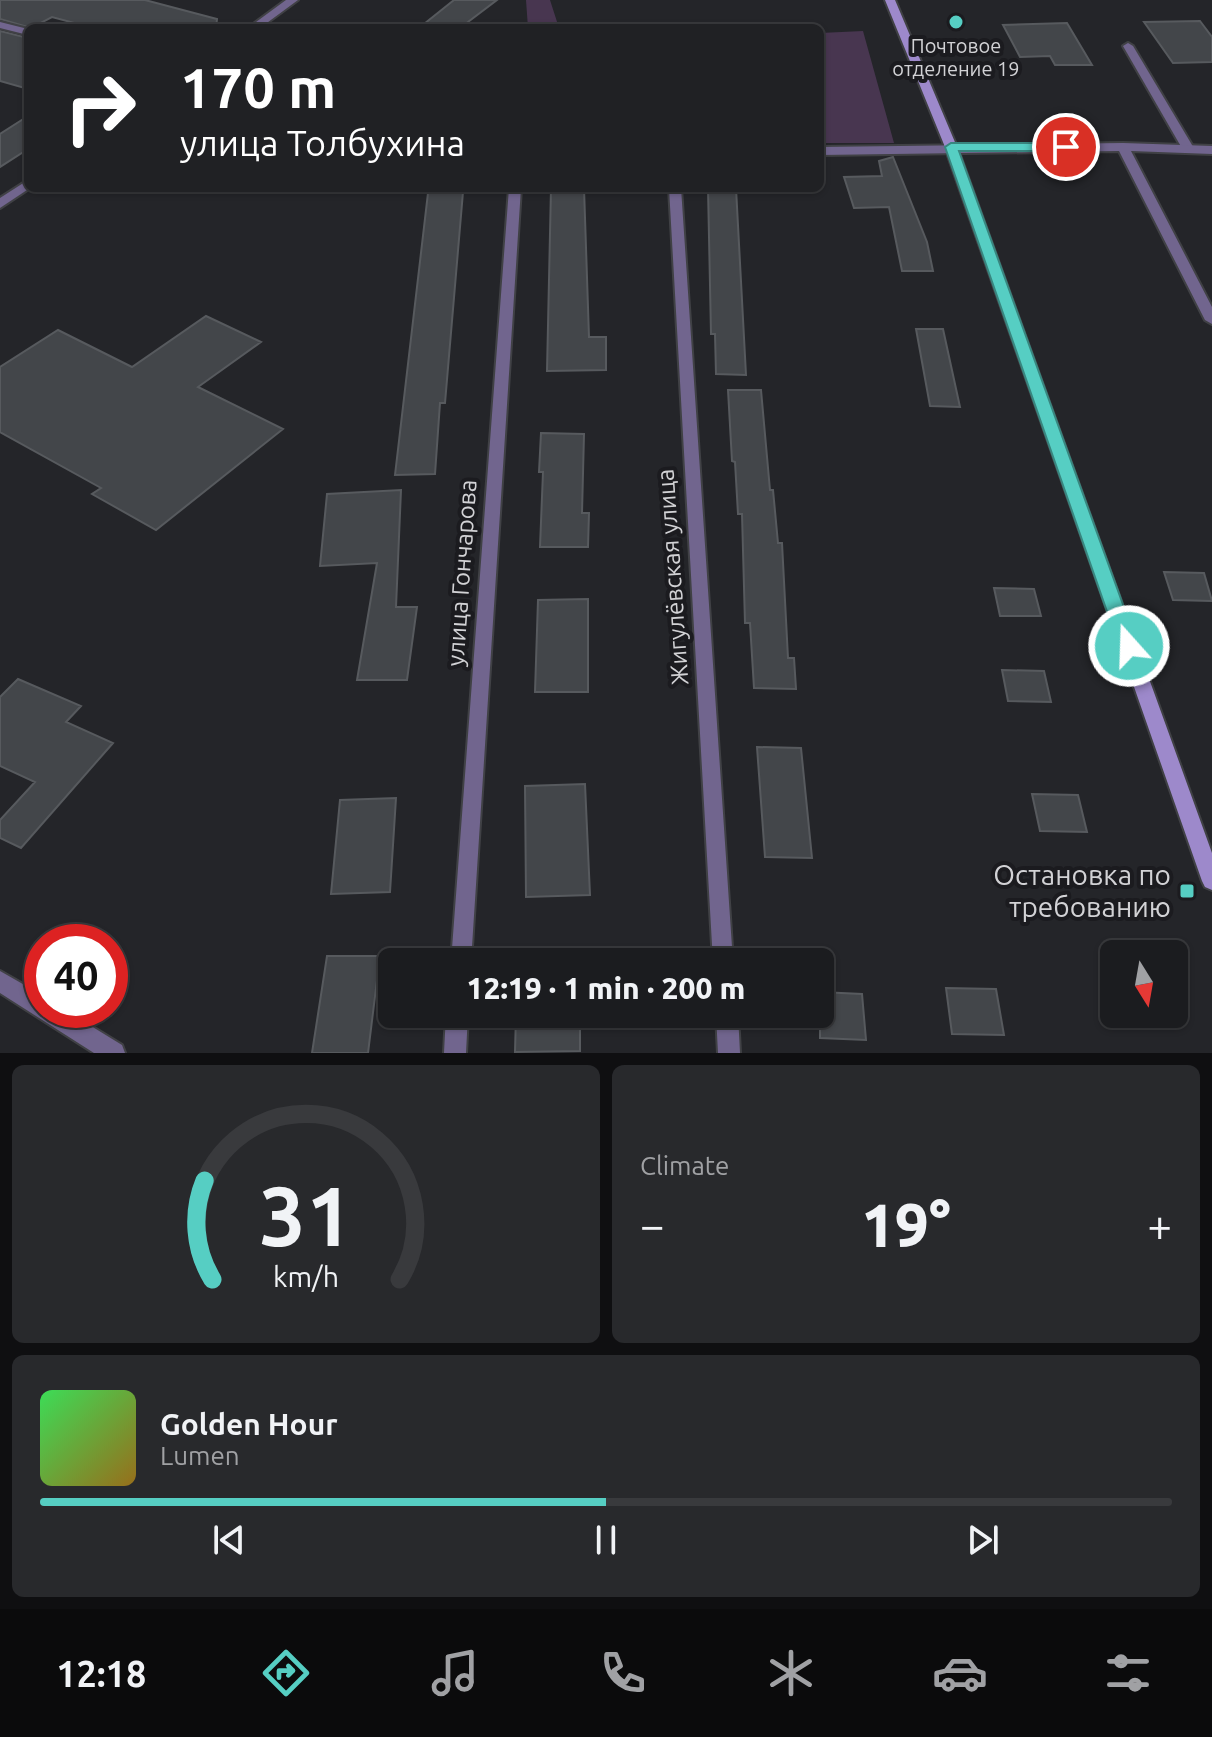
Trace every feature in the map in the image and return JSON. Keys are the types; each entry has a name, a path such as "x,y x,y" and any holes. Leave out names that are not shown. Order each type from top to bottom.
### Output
{"street":[{"path":"259,24 293,0"},
{"path":"890,0 951,147 1212,881"},
{"path":"0,25 24,31"},
{"path":"1128,46 1189,150"},
{"path":"824,151 951,147 1212,150"},
{"path":"1123,147 1212,320"},
{"path":"0,204 24,187"},
{"name":"улица Гончарова","path":"462,948 515,192"},
{"name":"Жигулёвская улица","path":"675,192 722,948"},
{"path":"0,981 24,996"},
{"path":"74,1028 114,1053"},
{"path":"455,1053 456,1028"},
{"path":"728,1028 729,1053"}],"shaded area":[{"path":"526,0 550,0 558,24 528,24"},
{"path":"863,31 894,143 824,143 824,33"}],"building":[{"path":"0,0 145,0 217,19 216,24 78,24 52,17 39,24 24,26 0,19"},
{"path":"454,0 497,0 465,24 424,24"},
{"path":"1200,21 1212,37 1212,62 1173,63 1144,22"},
{"path":"1067,23 1092,65 1055,65 1050,56 1020,57 1003,25"},
{"path":"0,31 24,37 24,88 0,81"},
{"path":"24,119 24,152 0,167 0,134"},
{"path":"893,157 927,242 933,271 902,271 889,207 854,208 844,177 882,176 879,161"},
{"path":"463,192 445,403 440,403 435,474 395,475 428,193"},
{"path":"551,192 584,192 589,337 606,337 606,370 547,371"},
{"path":"708,192 736,192 746,375 716,374 715,334 711,334"},
{"path":"206,316 261,342 198,387 283,429 156,530 92,494 101,488 0,432 0,367 58,330 132,367"},
{"path":"916,329 943,329 960,407 930,406"},
{"path":"728,390 761,390 770,490 773,490 778,543 782,543 788,658 794,658 796,689 754,688 750,623 745,623 742,514 738,514 735,462 732,461"},
{"path":"541,433 584,434 582,513 589,513 588,547 540,547"},
{"path":"401,490 396,607 417,607 407,680 357,680 377,563 320,566 327,494"},
{"path":"1164,572 1204,573 1212,601 1173,600"},
{"path":"994,588 1034,589 1041,616 1000,616"},
{"path":"588,599 588,692 535,692 538,600"},
{"path":"1002,670 1044,671 1051,702 1008,701"},
{"path":"18,679 81,706 66,722 113,743 21,848 0,838 0,820 35,782 0,766 0,697"},
{"path":"757,747 801,748 812,858 765,857"},
{"path":"585,784 590,895 526,897 525,786"},
{"path":"1032,794 1078,795 1087,832 1040,831"},
{"path":"396,798 390,892 331,894 340,800"},
{"path":"327,956 378,956 368,1053 312,1053"},
{"path":"946,988 996,989 1004,1035 952,1034"},
{"path":"834,993 862,994 866,1040 820,1038 820,1028 834,1028"},
{"path":"516,1028 580,1028 580,1051 515,1052"}],"place":[{"name":"Почтовое отделение 19","path":"956,22"},
{"name":"Остановка по требованию","path":"1187,891"}],"route":[{"path":"1066,147 951,147 1129,646"}]}
